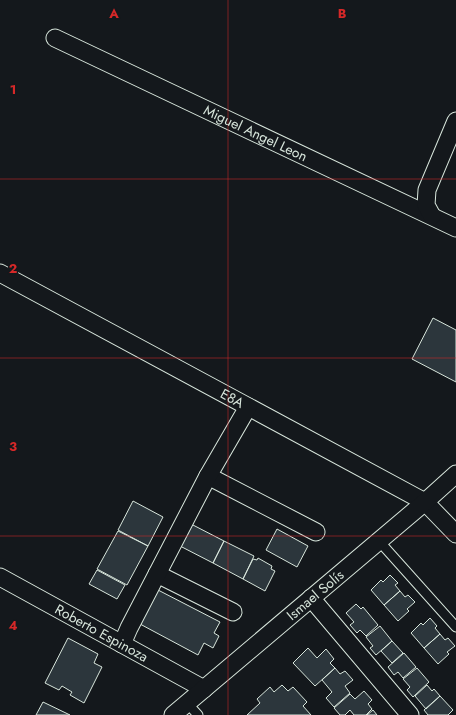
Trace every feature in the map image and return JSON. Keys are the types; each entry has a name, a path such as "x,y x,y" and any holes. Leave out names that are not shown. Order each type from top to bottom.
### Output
{"street":[{"name":"Miguel Angel Leon","path":"55,38 456,228"},
{"path":"432,216 426,205 427,190 456,121"},
{"name":"E8A","path":"0,273 425,502 456,534"},
{"path":"122,644 208,476 248,407"},
{"name":"Ismael Solís","path":"173,715 192,709 204,689 456,474"},
{"path":"208,476 316,532"},
{"path":"157,574 233,612"},
{"name":"Roberto Espinoza","path":"0,577 204,689"},
{"path":"312,598 410,715"}],"lane":[{"path":"379,541 456,627"}],"building":[{"path":"433,318 456,330 456,382 412,359"},
{"path":"133,501 163,517 148,546 118,530"},
{"path":"191,524 224,541 213,563 180,546"},
{"path":"277,529 308,546 297,567 266,550"},
{"path":"118,531 148,546 127,585 97,569"},
{"path":"224,541 254,556 243,579 213,563"},
{"path":"258,558 272,566 271,569 275,571 265,591 243,579 253,559 257,560"},
{"path":"97,570 125,585 117,599 89,584"},
{"path":"390,575 398,583 395,585 400,591 384,605 371,590 381,580 383,582"},
{"path":"158,590 220,622 214,633 219,636 213,648 204,643 198,655 140,624"},
{"path":"400,591 405,597 408,595 415,602 407,609 409,611 398,621 384,605"},
{"path":"356,604 361,609 363,607 378,625 366,636 360,630 357,633 350,625 354,622 346,613"},
{"path":"430,618 437,626 435,628 440,634 424,648 411,633 421,623 423,625"},
{"path":"380,626 392,641 376,655 370,648 373,646 366,637"},
{"path":"440,634 445,640 448,638 455,646 447,652 449,654 438,664 424,648"},
{"path":"68,638 98,654 94,663 102,667 84,703 70,695 72,692 62,686 59,690 45,683"},
{"path":"392,641 403,653 392,663 381,651"},
{"path":"308,648 317,658 326,649 334,659 330,663 335,668 315,686 293,663"},
{"path":"404,653 416,667 403,678 398,672 394,675 388,667"},
{"path":"335,668 340,674 345,671 353,680 345,686 350,693 334,707 326,698 332,692 322,680"},
{"path":"417,668 429,682 413,697 407,690 410,687 403,679"},
{"path":"282,685 288,691 293,687 307,702 303,706 311,715 247,715 260,703 257,699 270,687 274,692"},
{"path":"427,685 432,691 434,689 440,696 426,709 415,696"},
{"path":"364,691 372,700 368,704 372,709 366,715 354,715 350,710 345,715 340,715 334,708 350,694 355,699"},
{"path":"440,696 453,710 448,715 428,715 424,710"},
{"path":"43,702 70,715 36,715"},
{"path":"373,710 377,715 367,715"}]}
